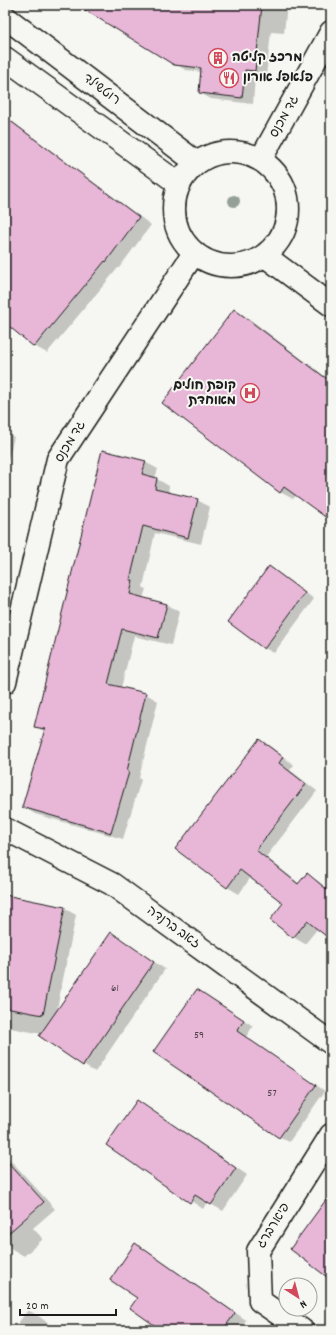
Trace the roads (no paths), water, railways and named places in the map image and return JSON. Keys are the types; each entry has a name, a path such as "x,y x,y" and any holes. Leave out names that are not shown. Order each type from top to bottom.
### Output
{"street":[{"name":"רוטשילד","path":"5,18 196,163"},
{"name":"גד מכנס","path":"261,159 331,32"},
{"path":"5,58 179,184"},
{"path":"229,151 245,153 261,159 276,172 286,188 289,206 287,225 279,243 265,256 248,264 229,267 211,263 194,253 182,239 175,221 174,202 179,184 187,172 196,163 212,154 229,151"},
{"name":"גד מכנס","path":"5,682 58,459 194,253"},
{"path":"265,256 331,306"},
{"name":"זאב ברנדה","path":"5,829 112,884 331,1043"},
{"name":"פיארברג","path":"302,1330 260,1301 258,1251 331,1135"}],"place":[{"name":"מרכז קליטה","path":"218,58"},
{"name":"פלאפל אורון","path":"229,78"},
{"name":"קופת חולים מאוחדת","path":"250,393"}]}
